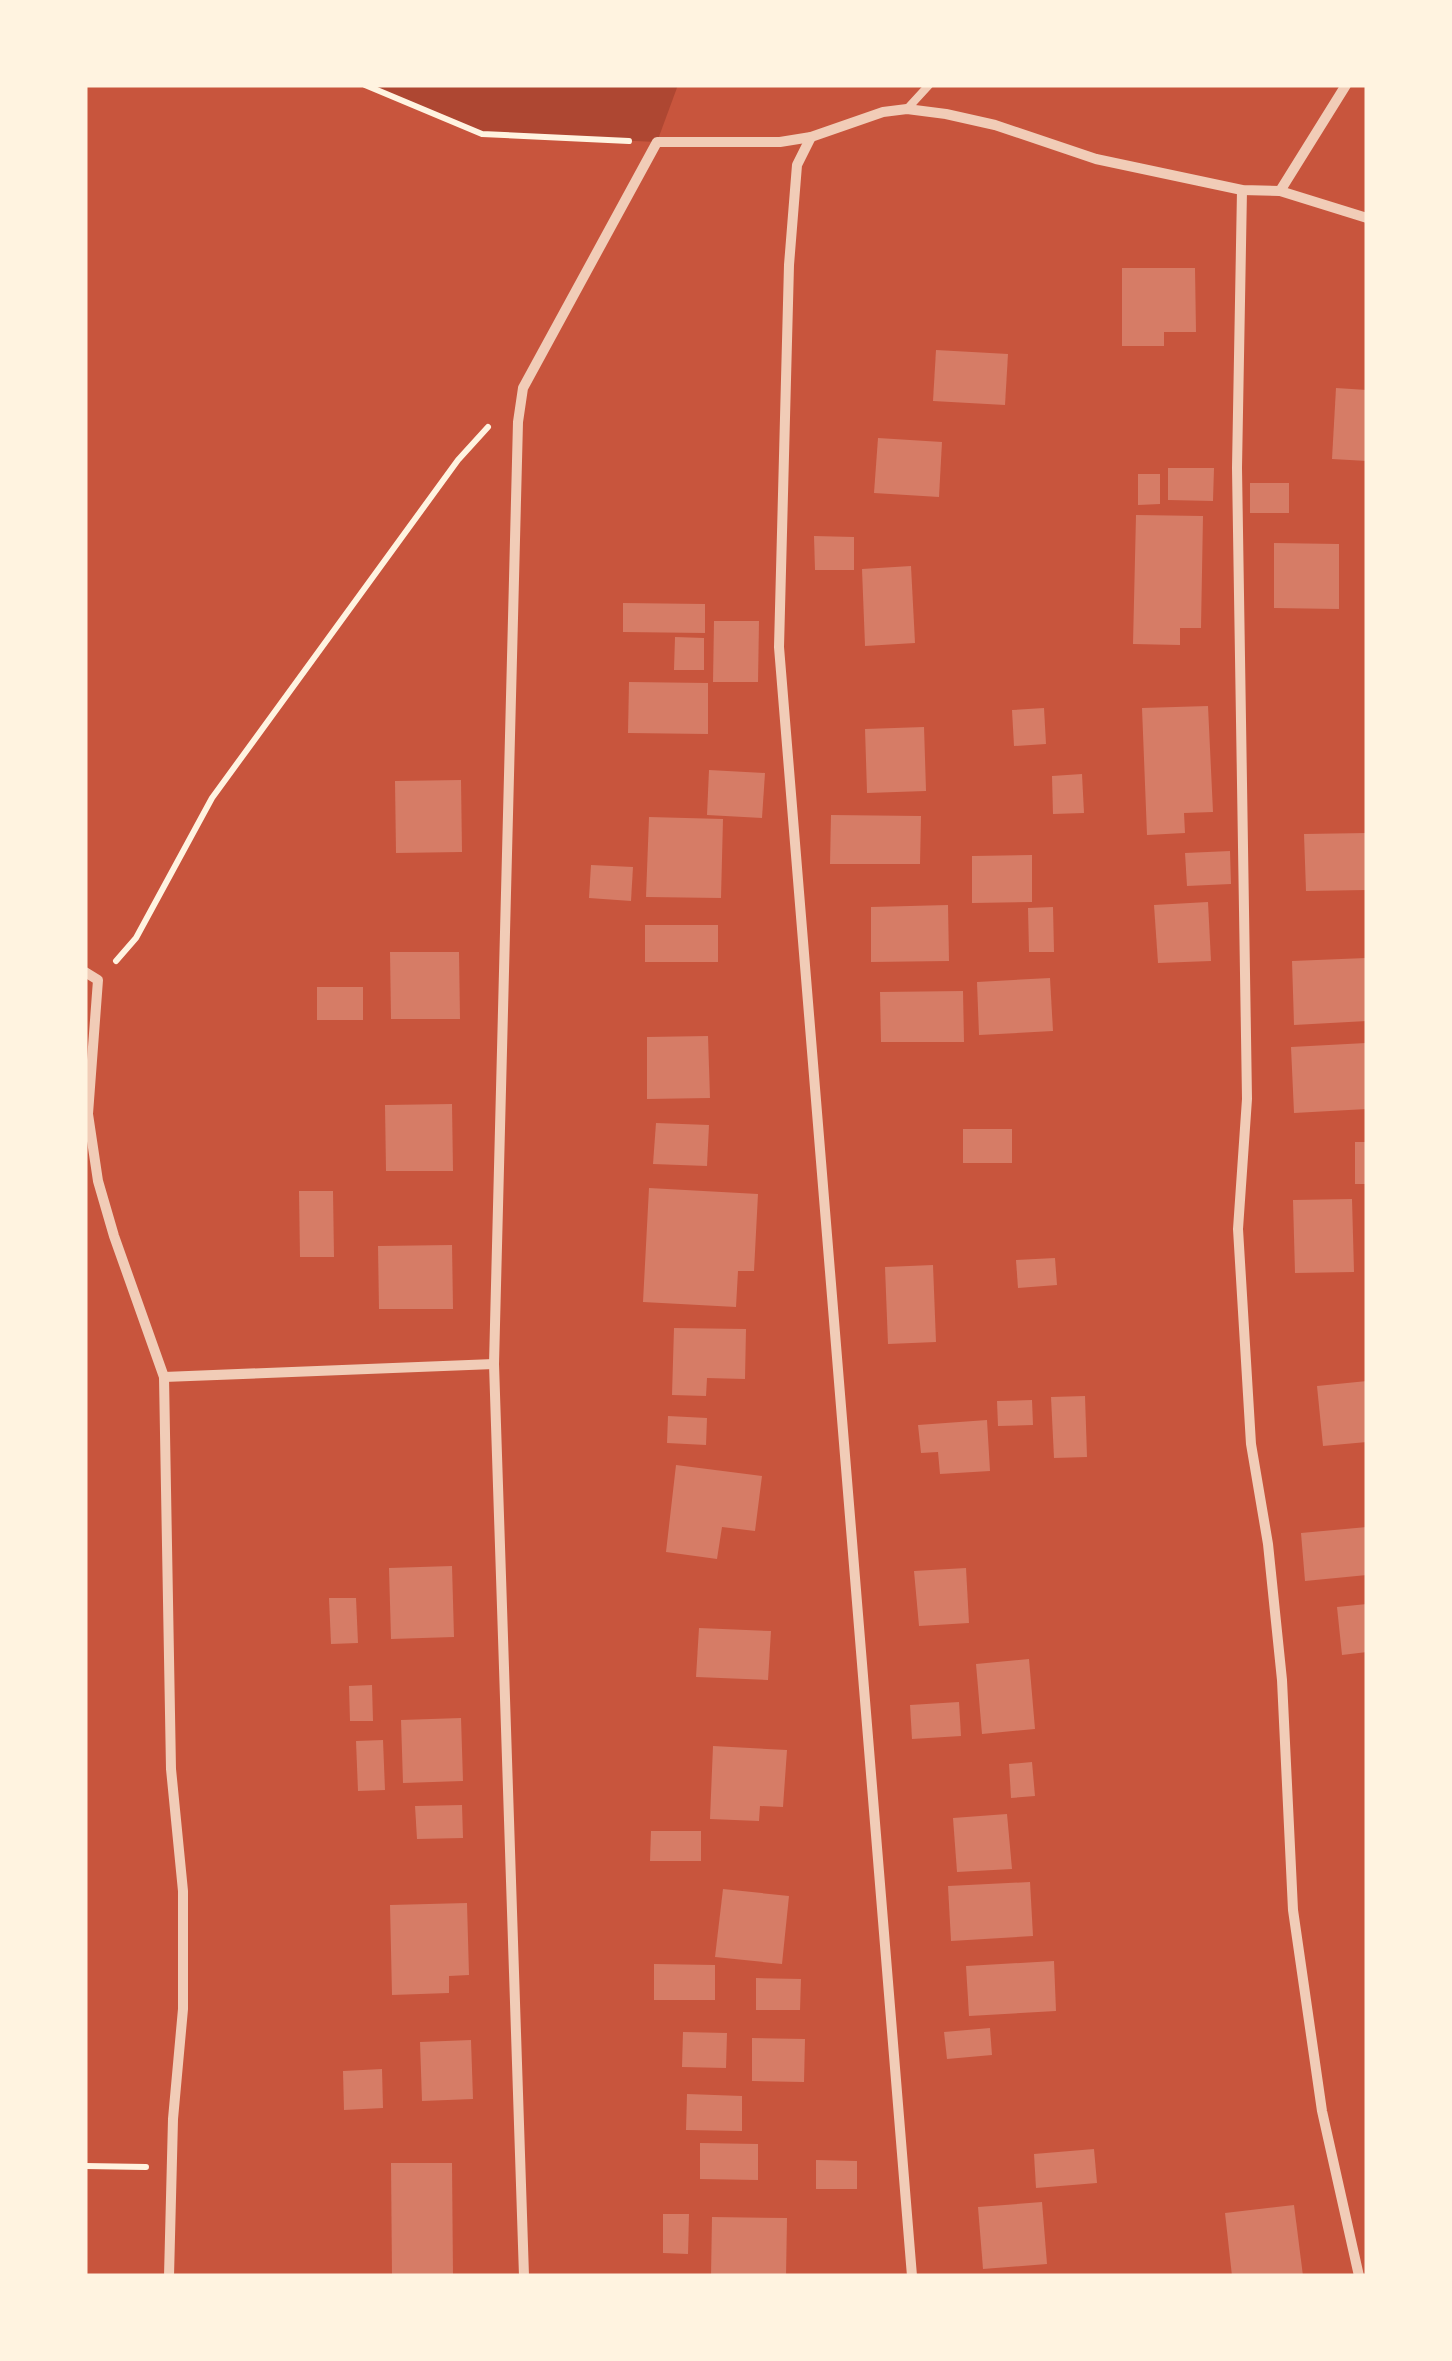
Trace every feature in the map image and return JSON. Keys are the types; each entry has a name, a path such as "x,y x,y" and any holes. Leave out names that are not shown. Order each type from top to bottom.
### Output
{"street":[{"path":"1280,191 1346,85"},
{"path":"524,2276 494,1364 518,422 523,388 656,142 780,142 811,137 883,112 908,109 995,126 1096,159 1242,190 1280,191 1367,218"},
{"path":"811,137 798,165 789,265 779,647 912,2276"},
{"path":"1242,190 1238,468 1246,1100 1238,1230 1251,1444 1268,1544 1282,1680 1293,1910 1322,2110 1359,2276"},
{"path":"85,972 98,980 88,1114 98,1182 164,1377 170,1769 183,1891 183,2009 173,2118 169,2276"},
{"path":"164,1377 494,1364"}],"lane":[{"path":"908,109 929,85"}],"path":[{"path":"365,85 482,134 656,142"},
{"path":"98,980 136,938 212,798 458,460 523,388"},
{"path":"85,2166 144,2166"}],"shaded area":[{"path":"365,85 678,85 657,142 482,134"}],"building":[{"path":"1122,268 1195,268 1196,332 1164,332 1164,346 1122,346"},
{"path":"936,350 1008,354 1005,405 933,401"},
{"path":"1336,388 1367,390 1367,461 1332,459"},
{"path":"878,438 942,442 939,497 874,493"},
{"path":"1168,468 1214,468 1213,501 1168,500"},
{"path":"1138,474 1160,474 1160,504 1138,505"},
{"path":"1250,483 1289,483 1289,513 1250,513"},
{"path":"1136,515 1203,516 1201,628 1180,628 1180,645 1133,644"},
{"path":"814,536 854,537 854,570 815,570"},
{"path":"1274,543 1339,544 1339,609 1274,608"},
{"path":"911,566 915,643 865,646 862,569"},
{"path":"623,603 705,604 705,633 623,632"},
{"path":"714,621 759,621 758,682 713,682"},
{"path":"675,637 704,638 704,670 674,670"},
{"path":"629,682 708,683 708,734 628,733"},
{"path":"1208,706 1213,812 1184,813 1185,833 1147,835 1142,708"},
{"path":"1044,708 1046,744 1014,746 1012,710"},
{"path":"924,727 926,791 867,793 865,729"},
{"path":"709,770 765,773 762,818 707,815"},
{"path":"1082,774 1084,813 1053,814 1052,776"},
{"path":"461,780 462,852 396,853 395,781"},
{"path":"831,815 921,816 920,864 830,864"},
{"path":"649,817 723,819 721,898 646,897"},
{"path":"1367,833 1367,890 1306,891 1304,834"},
{"path":"1230,851 1231,884 1187,886 1185,853"},
{"path":"1032,855 1032,902 972,903 972,856"},
{"path":"591,865 633,867 631,901 589,898"},
{"path":"1208,902 1211,961 1158,963 1154,905"},
{"path":"948,905 949,961 871,962 871,907"},
{"path":"1053,907 1054,952 1029,952 1028,908"},
{"path":"645,925 718,925 718,962 645,962"},
{"path":"390,952 459,952 460,1019 391,1019"},
{"path":"1366,958 1367,1021 1294,1025 1292,961"},
{"path":"1050,978 1053,1031 979,1035 977,982"},
{"path":"317,987 363,987 363,1020 317,1020"},
{"path":"963,991 964,1042 881,1042 880,992"},
{"path":"708,1036 710,1098 647,1099 647,1037"},
{"path":"1366,1043 1367,1109 1294,1113 1291,1047"},
{"path":"452,1104 453,1171 386,1171 385,1105"},
{"path":"656,1123 709,1125 707,1166 653,1164"},
{"path":"963,1129 1012,1129 1012,1163 963,1163"},
{"path":"1355,1142 1367,1142 1367,1184 1355,1184"},
{"path":"649,1188 758,1194 754,1271 738,1271 736,1307 643,1302"},
{"path":"299,1191 333,1191 334,1257 300,1257"},
{"path":"1352,1199 1354,1272 1295,1273 1293,1200"},
{"path":"452,1245 453,1309 379,1309 378,1246"},
{"path":"1055,1258 1057,1285 1018,1288 1016,1260"},
{"path":"933,1265 936,1342 888,1344 885,1267"},
{"path":"674,1328 746,1329 745,1379 707,1378 706,1396 672,1395"},
{"path":"1367,1381 1367,1442 1323,1446 1317,1386"},
{"path":"1085,1396 1087,1457 1054,1458 1051,1397"},
{"path":"1032,1400 1033,1425 998,1426 997,1401"},
{"path":"668,1416 707,1418 706,1445 667,1443"},
{"path":"987,1420 990,1471 940,1474 938,1452 921,1453 918,1425"},
{"path":"676,1465 762,1476 755,1531 722,1527 717,1559 666,1552"},
{"path":"1367,1527 1367,1575 1305,1581 1301,1533"},
{"path":"452,1566 454,1637 391,1639 389,1568"},
{"path":"966,1568 969,1623 919,1626 914,1571"},
{"path":"329,1598 356,1598 358,1643 331,1644"},
{"path":"1367,1604 1367,1652 1342,1655 1337,1607"},
{"path":"699,1628 771,1631 768,1680 696,1677"},
{"path":"1029,1659 1035,1729 982,1734 976,1664"},
{"path":"372,1685 373,1721 350,1721 349,1686"},
{"path":"959,1702 961,1736 912,1739 910,1705"},
{"path":"461,1718 463,1781 403,1783 401,1720"},
{"path":"383,1740 385,1790 358,1791 356,1741"},
{"path":"713,1746 787,1750 783,1807 760,1806 759,1821 710,1819"},
{"path":"1032,1762 1035,1796 1011,1798 1009,1764"},
{"path":"462,1805 463,1838 417,1839 415,1806"},
{"path":"1007,1814 1012,1869 957,1872 953,1818"},
{"path":"651,1831 701,1831 701,1861 650,1861"},
{"path":"1030,1882 1033,1936 951,1941 948,1886"},
{"path":"723,1889 789,1896 782,1964 715,1957"},
{"path":"467,1903 469,1975 449,1976 449,1993 392,1995 390,1905"},
{"path":"1054,1961 1056,2011 969,2016 966,1966"},
{"path":"654,1964 715,1965 715,2000 654,2000"},
{"path":"756,1978 801,1979 800,2010 756,2010"},
{"path":"990,2028 992,2055 947,2059 944,2032"},
{"path":"683,2032 727,2033 726,2068 682,2067"},
{"path":"752,2038 805,2039 804,2082 752,2081"},
{"path":"471,2040 473,2099 422,2101 420,2042"},
{"path":"382,2069 383,2108 344,2110 343,2071"},
{"path":"687,2094 742,2096 742,2131 686,2130"},
{"path":"700,2143 758,2144 758,2180 700,2179"},
{"path":"1094,2149 1097,2183 1036,2188 1034,2154"},
{"path":"816,2160 857,2161 857,2189 816,2189"},
{"path":"391,2163 452,2163 453,2276 392,2276"},
{"path":"1042,2202 1047,2264 983,2269 978,2207"},
{"path":"1294,2205 1303,2276 1232,2276 1225,2213"},
{"path":"663,2214 689,2214 688,2254 663,2253"},
{"path":"712,2217 787,2218 786,2276 711,2276"}]}
